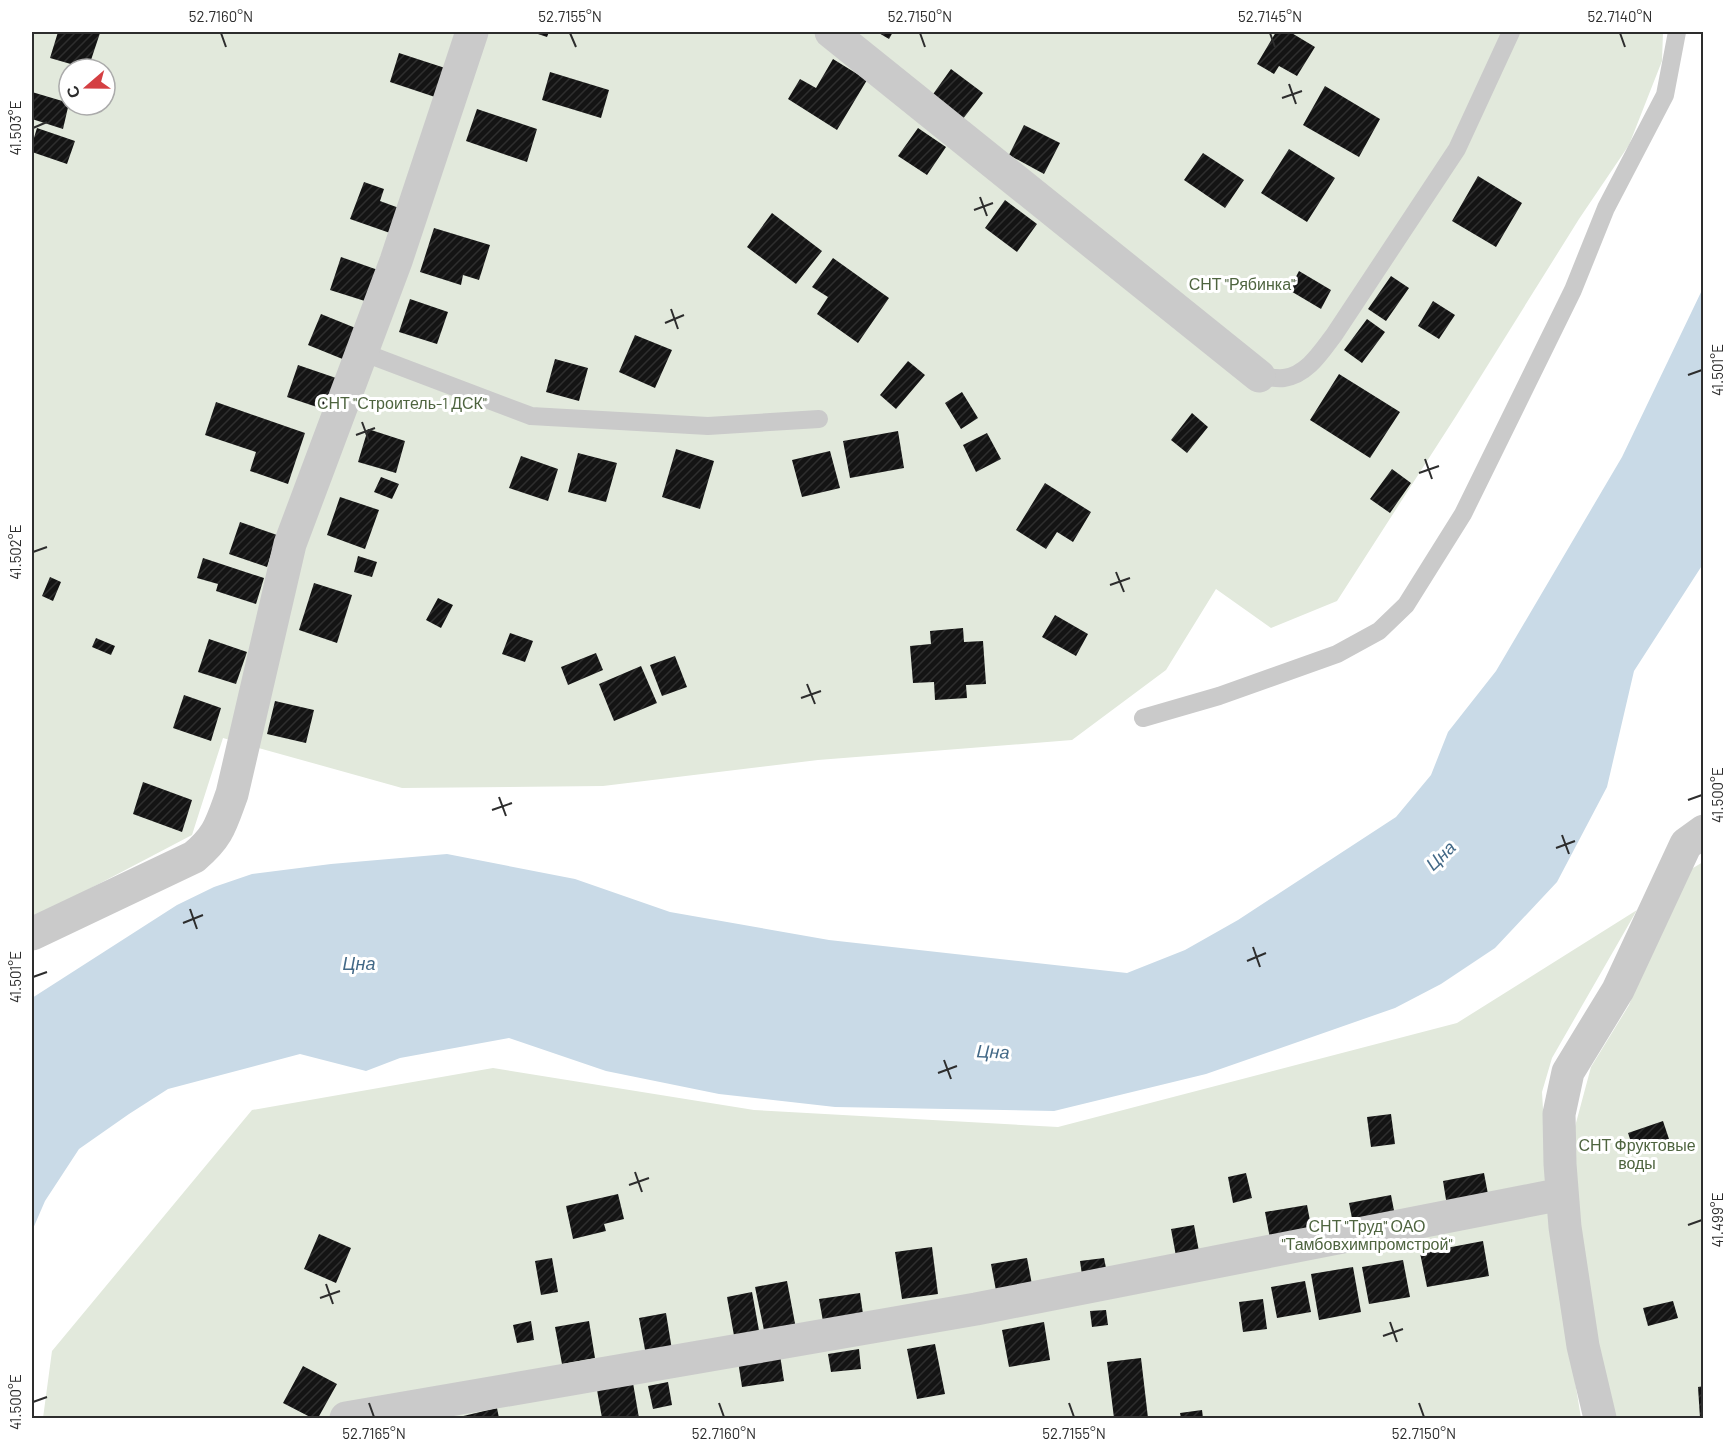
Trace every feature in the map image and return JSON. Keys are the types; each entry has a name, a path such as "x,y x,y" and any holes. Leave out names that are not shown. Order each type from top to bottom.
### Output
{"street":[{"path":"32,933 194,857 210,843 220,828 232,794 290,544 396,261 472,32"},
{"path":"831,32 1259,376"},
{"path":"1600,1419 1583,1346 1562,1194 1559,1114 1568,1072 1618,990 1686,844 1704,831"},
{"path":"346,1419 976,1309 1562,1194"}],"lane":[{"path":"1259,376 1284,378 1302,371 1317,357 1334,335 1457,149 1511,32"},
{"path":"1143,718 1220,696 1337,654 1378,631 1406,605 1463,514 1573,290 1606,208 1665,95 1677,32"},
{"path":"362,352 531,416 708,426 819,419"}],"green space":[{"name":"СНТ \"Строитель-1 ДСК\"","path":"32,32 1663,32 1662,61 1629,145 1579,219 1337,601 1271,628 1216,589 1166,670 1072,740 818,760 603,786 402,788 223,738 192,835 32,919"},
{"name":"СНТ Фруктовые воды","path":"1703,862 1703,1418 1604,1418 1569,1149 1591,1067 1629,1005 1678,877"},
{"name":"СНТ \"Труд\" ОАО \"Тамбовхимпромстрой\"","path":"1637,910 1552,1058 1542,1092 1550,1228 1581,1418 43,1418 52,1351 252,1110 493,1068 754,1110 1058,1127 1457,1023"}],"water":[{"name":"Цна","path":"1703,288 1703,564 1634,671 1607,787 1557,882 1495,948 1441,984 1395,1008 1206,1074 1054,1111 835,1107 719,1094 606,1071 509,1038 400,1058 366,1071 300,1054 168,1089 129,1114 79,1149 45,1201 32,1231 32,998 177,905 214,887 252,874 331,864 447,854 575,879 670,912 829,940 1127,973 1185,950 1238,920 1396,817 1431,775 1448,732 1496,671 1622,457"}],"building":[{"path":"58,32 100,33 92,57 57,57 57,60 50,58"},
{"path":"532,32 549,32 547,37"},
{"path":"877,32 893,32 889,39"},
{"path":"1276,32 1290,32 1315,47 1297,76 1279,66 1274,74 1257,64"},
{"path":"399,53 445,68 435,97 390,82"},
{"path":"833,59 867,80 837,130 788,99 800,79 816,88"},
{"path":"951,69 983,93 962,120 931,97"},
{"path":"550,72 609,90 601,118 542,100"},
{"path":"1325,86 1380,119 1359,157 1303,125"},
{"path":"32,92 57,99 57,117 66,117 63,129 32,119"},
{"path":"477,109 537,129 527,162 466,141"},
{"path":"1024,125 1060,143 1044,174 1009,155"},
{"path":"37,128 75,141 67,164 32,152"},
{"path":"918,128 946,147 927,175 898,156"},
{"path":"1289,149 1335,178 1307,222 1261,193"},
{"path":"1203,153 1244,180 1225,208 1184,180"},
{"path":"1478,176 1522,203 1496,247 1452,221"},
{"path":"364,182 384,189 380,201 399,208 390,233 350,219"},
{"path":"1005,200 1037,224 1017,252 985,228"},
{"path":"772,213 822,251 796,284 747,247"},
{"path":"434,228 490,245 479,280 463,275 461,285 420,272"},
{"path":"341,257 378,270 368,302 330,290"},
{"path":"833,258 889,298 858,343 817,314 828,297 812,287"},
{"path":"1299,271 1331,290 1321,309 1289,290"},
{"path":"1391,276 1409,288 1386,321 1368,309"},
{"path":"410,299 448,312 437,344 399,332"},
{"path":"1433,301 1455,315 1439,339 1418,326"},
{"path":"321,314 358,329 345,360 308,345"},
{"path":"1367,319 1385,332 1362,363 1344,350"},
{"path":"635,335 672,350 655,388 619,372"},
{"path":"555,359 588,368 579,401 546,392"},
{"path":"908,361 925,375 896,409 880,395"},
{"path":"298,365 336,378 326,410 287,397"},
{"path":"1339,374 1400,412 1370,458 1310,420"},
{"path":"962,392 978,418 961,429 945,403"},
{"path":"216,402 305,433 288,484 250,471 256,452 205,435"},
{"path":"1192,413 1208,427 1187,453 1171,440"},
{"path":"368,429 405,441 396,473 358,462"},
{"path":"898,431 904,468 850,478 843,441"},
{"path":"987,433 1001,459 976,472 963,445"},
{"path":"676,449 714,461 700,509 662,497"},
{"path":"830,451 840,488 802,497 792,460"},
{"path":"578,453 617,463 606,502 568,492"},
{"path":"521,456 558,469 548,501 509,488"},
{"path":"1392,469 1411,483 1390,513 1370,499"},
{"path":"381,477 399,484 392,499 374,492"},
{"path":"1045,483 1091,512 1073,542 1057,532 1046,549 1016,530"},
{"path":"340,497 379,510 365,549 327,535"},
{"path":"240,522 277,535 267,567 229,554"},
{"path":"358,556 377,562 372,577 354,572"},
{"path":"203,558 264,578 256,604 216,591 218,584 197,578"},
{"path":"50,577 61,582 53,601 42,596"},
{"path":"314,583 352,595 337,643 299,630"},
{"path":"438,598 453,605 441,628 426,620"},
{"path":"1055,615 1088,634 1076,656 1042,637"},
{"path":"963,628 964,642 983,641 986,684 966,685 967,698 935,700 934,682 913,683 910,646 931,644 930,631"},
{"path":"510,633 533,641 525,662 502,654"},
{"path":"96,638 115,646 111,655 92,647"},
{"path":"209,639 247,652 236,684 198,672"},
{"path":"596,653 603,670 568,685 561,667"},
{"path":"675,656 687,687 662,696 650,665"},
{"path":"641,666 657,703 614,721 599,684"},
{"path":"184,695 221,708 211,741 173,728"},
{"path":"275,701 314,710 306,743 267,734"},
{"path":"143,782 192,800 182,832 133,814"},
{"path":"1391,1114 1395,1144 1371,1147 1367,1117"},
{"path":"1663,1121 1670,1142 1635,1154 1628,1133"},
{"path":"1246,1173 1252,1198 1233,1203 1228,1177"},
{"path":"1484,1173 1491,1210 1449,1218 1443,1181"},
{"path":"618,1194 624,1219 604,1224 606,1231 573,1239 566,1206"},
{"path":"1391,1195 1398,1231 1356,1239 1349,1203"},
{"path":"1307,1205 1314,1242 1272,1249 1265,1212"},
{"path":"1194,1225 1201,1262 1178,1267 1171,1229"},
{"path":"319,1234 351,1248 336,1283 304,1269"},
{"path":"1483,1241 1489,1276 1427,1287 1420,1253"},
{"path":"932,1247 938,1294 902,1299 895,1252"},
{"path":"552,1258 558,1292 541,1295 535,1261"},
{"path":"1027,1258 1033,1290 997,1296 991,1264"},
{"path":"1104,1258 1108,1278 1083,1282 1080,1261"},
{"path":"1403,1260 1410,1297 1369,1304 1362,1267"},
{"path":"1353,1267 1361,1312 1319,1320 1311,1274"},
{"path":"787,1281 797,1334 766,1340 755,1287"},
{"path":"1305,1281 1311,1312 1277,1318 1271,1287"},
{"path":"752,1292 760,1336 735,1341 727,1297"},
{"path":"860,1293 864,1321 824,1327 819,1299"},
{"path":"1263,1299 1267,1329 1243,1332 1239,1302"},
{"path":"1673,1301 1678,1318 1648,1326 1643,1308"},
{"path":"1106,1310 1108,1325 1092,1327 1090,1311"},
{"path":"666,1313 672,1350 646,1355 639,1318"},
{"path":"531,1321 534,1340 517,1343 513,1325"},
{"path":"589,1321 595,1358 562,1364 555,1327"},
{"path":"1044,1322 1050,1360 1009,1367 1002,1330"},
{"path":"935,1344 945,1394 917,1399 907,1349"},
{"path":"859,1349 861,1369 831,1372 828,1354"},
{"path":"780,1355 784,1381 742,1387 738,1361"},
{"path":"1141,1358 1148,1418 1114,1418 1107,1362"},
{"path":"303,1366 337,1384 318,1418 312,1418 283,1403"},
{"path":"668,1382 672,1405 653,1409 648,1386"},
{"path":"633,1383 639,1418 602,1418 597,1390"},
{"path":"1704,1386 1704,1418 1700,1418 1698,1387"},
{"path":"497,1408 499,1418 455,1418"},
{"path":"1202,1410 1203,1418 1181,1418 1180,1413"}],"park label":[{"name":"СНТ \"Рябинка\"","path":"1242,284"}]}
